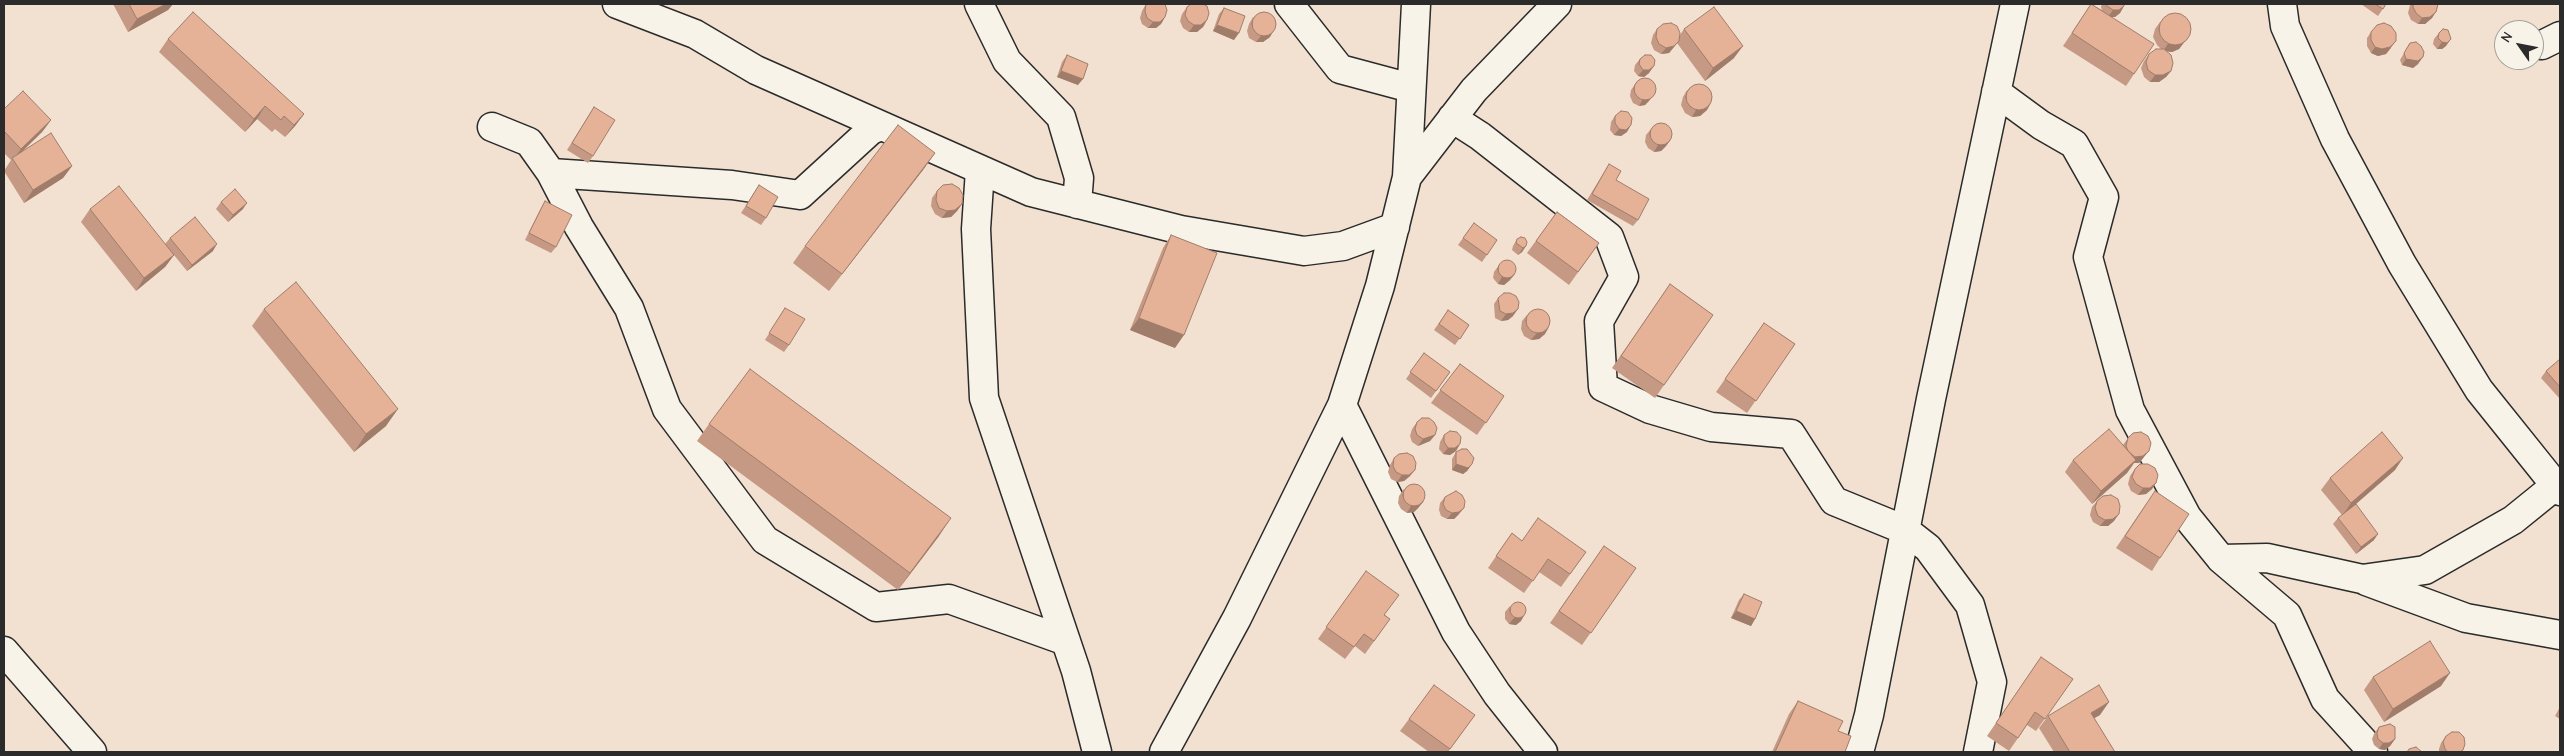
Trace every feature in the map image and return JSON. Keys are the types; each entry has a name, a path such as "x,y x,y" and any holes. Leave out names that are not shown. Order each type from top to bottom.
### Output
{"street":[{"path":"979,4 1007,61 1060,117 1079,178 1077,204"},
{"path":"1289,4 1340,69 1411,88"},
{"path":"1164,752 1237,618 1342,405 1380,286 1407,178 1416,4"},
{"path":"1407,178 1474,90 1557,4"},
{"path":"1859,752 1868,715 1930,399 2015,4"},
{"path":"2282,4 2285,26 2335,139 2402,264 2479,390 2559,486 2513,520 2425,570 2362,579"},
{"path":"622,5 695,34 756,70 1030,192 1181,230 1304,251 1343,246 1395,226"},
{"path":"1996,92 2041,125 2074,144 2104,197 2088,257 2130,410 2186,517 2221,559 2287,615 2325,698 2372,752"},
{"path":"1452,118 1480,136 1609,237 1624,277 1599,321 1603,387 1650,409 1711,427 1791,434 1834,501 1905,530 1928,548 1970,605 1992,682 1978,752"},
{"path":"551,173 732,185 800,195 871,130 881,126"},
{"path":"492,127 529,142 551,173 578,227 629,308 667,409 765,540 876,607 949,598 1066,641"},
{"path":"980,170 976,229 984,398 1066,641 1097,752"},
{"path":"1342,405 1456,632 1497,694 1543,752"},
{"path":"2221,559 2267,558 2362,579 2466,618 2560,635"},
{"path":"4,651 92,752"}],"building":[{"path":"129,4 166,4 137,19"},
{"path":"1146,4 1165,4 1167,10 1165,17 1160,22 1153,22 1147,18"},
{"path":"1191,4 1207,6 1209,13 1207,20 1201,25 1194,25 1188,21 1185,15 1187,7"},
{"path":"2091,4 2154,44 2134,74 2072,33"},
{"path":"2106,4 2124,4 2124,6 2119,10 2113,10"},
{"path":"2375,4 2386,4 2383,9"},
{"path":"2413,4 2438,4 2436,12 2430,17 2422,18 2416,13"},
{"path":"1714,7 1743,46 1713,68 1684,29"},
{"path":"1224,8 1245,16 1239,33 1217,25"},
{"path":"193,12 304,114 294,125 284,116 281,120 265,106 254,119 168,39"},
{"path":"1264,12 1269,13 1275,19 1275,29 1269,35 1264,36 1259,35 1253,29 1252,24 1253,19 1259,13"},
{"path":"2175,13 2181,14 2186,18 2190,23 2190,35 2186,40 2181,44 2175,45 2169,44 2164,40 2160,35 2159,29 2160,23 2164,18 2169,14"},
{"path":"1671,23 1677,26 1680,33 1679,41 1674,46 1666,48 1659,44 1656,37 1657,29 1663,24"},
{"path":"2384,23 2391,26 2396,33 2396,41 2390,47 2382,49 2375,47 2371,40 2371,32 2377,25"},
{"path":"2443,29 2448,30 2451,39 2447,43 2442,42 2438,38 2439,33"},
{"path":"2416,42 2424,52 2423,57 2418,61 2406,59 2404,53 2410,43"},
{"path":"2156,49 2164,49 2171,55 2173,63 2171,71 2163,75 2155,75 2148,70 2146,62 2149,54"},
{"path":"1067,55 1088,64 1083,79 1061,71"},
{"path":"1645,55 1651,55 1655,60 1654,66 1649,70 1643,70 1639,64 1640,59"},
{"path":"1645,78 1653,81 1656,89 1653,97 1645,100 1637,97 1634,89 1637,81"},
{"path":"1699,84 1708,88 1712,97 1708,106 1699,110 1690,106 1686,97 1690,88"},
{"path":"23,91 51,120 21,149 4,131 4,109"},
{"path":"594,107 615,120 593,156 572,143"},
{"path":"1621,111 1628,112 1632,118 1631,125 1626,130 1619,129 1615,123 1615,116"},
{"path":"1661,123 1669,126 1672,134 1669,142 1661,145 1653,142 1650,134 1653,126"},
{"path":"898,125 935,153 842,274 805,246"},
{"path":"51,133 72,166 33,190 12,158"},
{"path":"1609,164 1621,171 1616,180 1649,199 1638,220 1592,194"},
{"path":"952,184 959,188 963,195 962,204 955,210 947,211 939,208 936,200 937,191 943,185"},
{"path":"759,185 778,197 766,218 746,206"},
{"path":"119,186 174,255 144,278 90,209"},
{"path":"235,189 247,203 233,215 221,202"},
{"path":"545,201 572,215 556,247 529,233"},
{"path":"1557,212 1599,243 1578,272 1536,241"},
{"path":"195,217 217,244 192,265 170,238"},
{"path":"1474,223 1497,240 1487,255 1463,238"},
{"path":"1171,235 1217,253 1184,335 1139,318"},
{"path":"1525,238 1527,242 1523,248 1516,243 1517,239"},
{"path":"1507,260 1513,263 1516,269 1513,275 1507,278 1501,275 1498,269 1501,263"},
{"path":"296,282 398,409 366,434 264,309"},
{"path":"1670,284 1713,315 1664,385 1621,356"},
{"path":"1504,293 1516,296 1519,302 1518,309 1513,313 1506,314 1500,311 1498,298"},
{"path":"785,308 805,319 789,345 769,333"},
{"path":"1538,309 1547,312 1550,321 1547,330 1538,333 1529,330 1526,321 1529,312"},
{"path":"1448,310 1469,325 1460,339 1439,324"},
{"path":"1764,323 1795,344 1756,401 1725,379"},
{"path":"1424,353 1450,372 1436,391 1410,372"},
{"path":"2560,359 2560,387 2546,371"},
{"path":"1460,364 1504,396 1486,423 1440,390"},
{"path":"750,369 951,518 910,573 709,424"},
{"path":"1422,418 1429,418 1434,422 1437,428 1435,435 1423,439 1417,435 1415,429 1417,422"},
{"path":"2109,429 2136,460 2101,491 2073,460"},
{"path":"1450,431 1457,432 1461,437 1460,444 1455,448 1448,448 1444,442 1444,435"},
{"path":"2141,432 2148,436 2151,443 2149,451 2143,456 2135,457 2128,451 2126,446 2128,438 2133,433"},
{"path":"2382,432 2403,458 2351,503 2330,478"},
{"path":"1467,449 1474,458 1468,468 1456,464 1456,452"},
{"path":"1407,453 1413,456 1416,463 1415,470 1409,475 1402,475 1396,472 1393,466 1394,458 1399,454"},
{"path":"2140,464 2148,464 2155,468 2158,475 2156,483 2150,488 2143,488 2136,484 2132,477 2135,469"},
{"path":"1414,484 1422,487 1425,495 1422,503 1414,506 1406,503 1403,495 1406,487"},
{"path":"1456,491 1462,495 1465,501 1464,508 1459,512 1452,513 1446,510 1443,504 1445,497"},
{"path":"2155,491 2189,514 2160,558 2125,536"},
{"path":"2111,495 2118,499 2120,506 2119,514 2113,519 2105,520 2098,516 2095,508 2097,501 2103,496"},
{"path":"2356,504 2378,534 2361,547 2338,518"},
{"path":"1538,518 1586,552 1570,574 1548,559 1533,581 1496,556 1512,533 1522,541"},
{"path":"1604,546 1636,568 1591,633 1559,611"},
{"path":"1366,571 1399,595 1384,615 1390,619 1374,641 1364,634 1354,647 1326,627"},
{"path":"1744,594 1762,602 1755,619 1736,611"},
{"path":"1515,602 1521,602 1526,607 1524,616 1515,618 1510,613 1510,607"},
{"path":"2430,641 2450,673 2393,709 2373,677"},
{"path":"2041,657 2073,679 2045,719 2035,712 2018,738 1996,723"},
{"path":"1434,685 1475,715 1450,749 1409,719"},
{"path":"2099,685 2109,702 2091,713 2115,752 2070,752 2048,716"},
{"path":"1798,701 1843,721 1838,731 1851,736 1845,752 1775,752"},
{"path":"2390,724 2395,727 2395,739 2389,743 2383,743 2378,739 2379,727"},
{"path":"2452,732 2459,732 2464,737 2465,744 2460,752 2448,752 2445,749 2443,742 2446,736"},
{"path":"2416,747 2422,752 2407,752 2409,749"}]}
